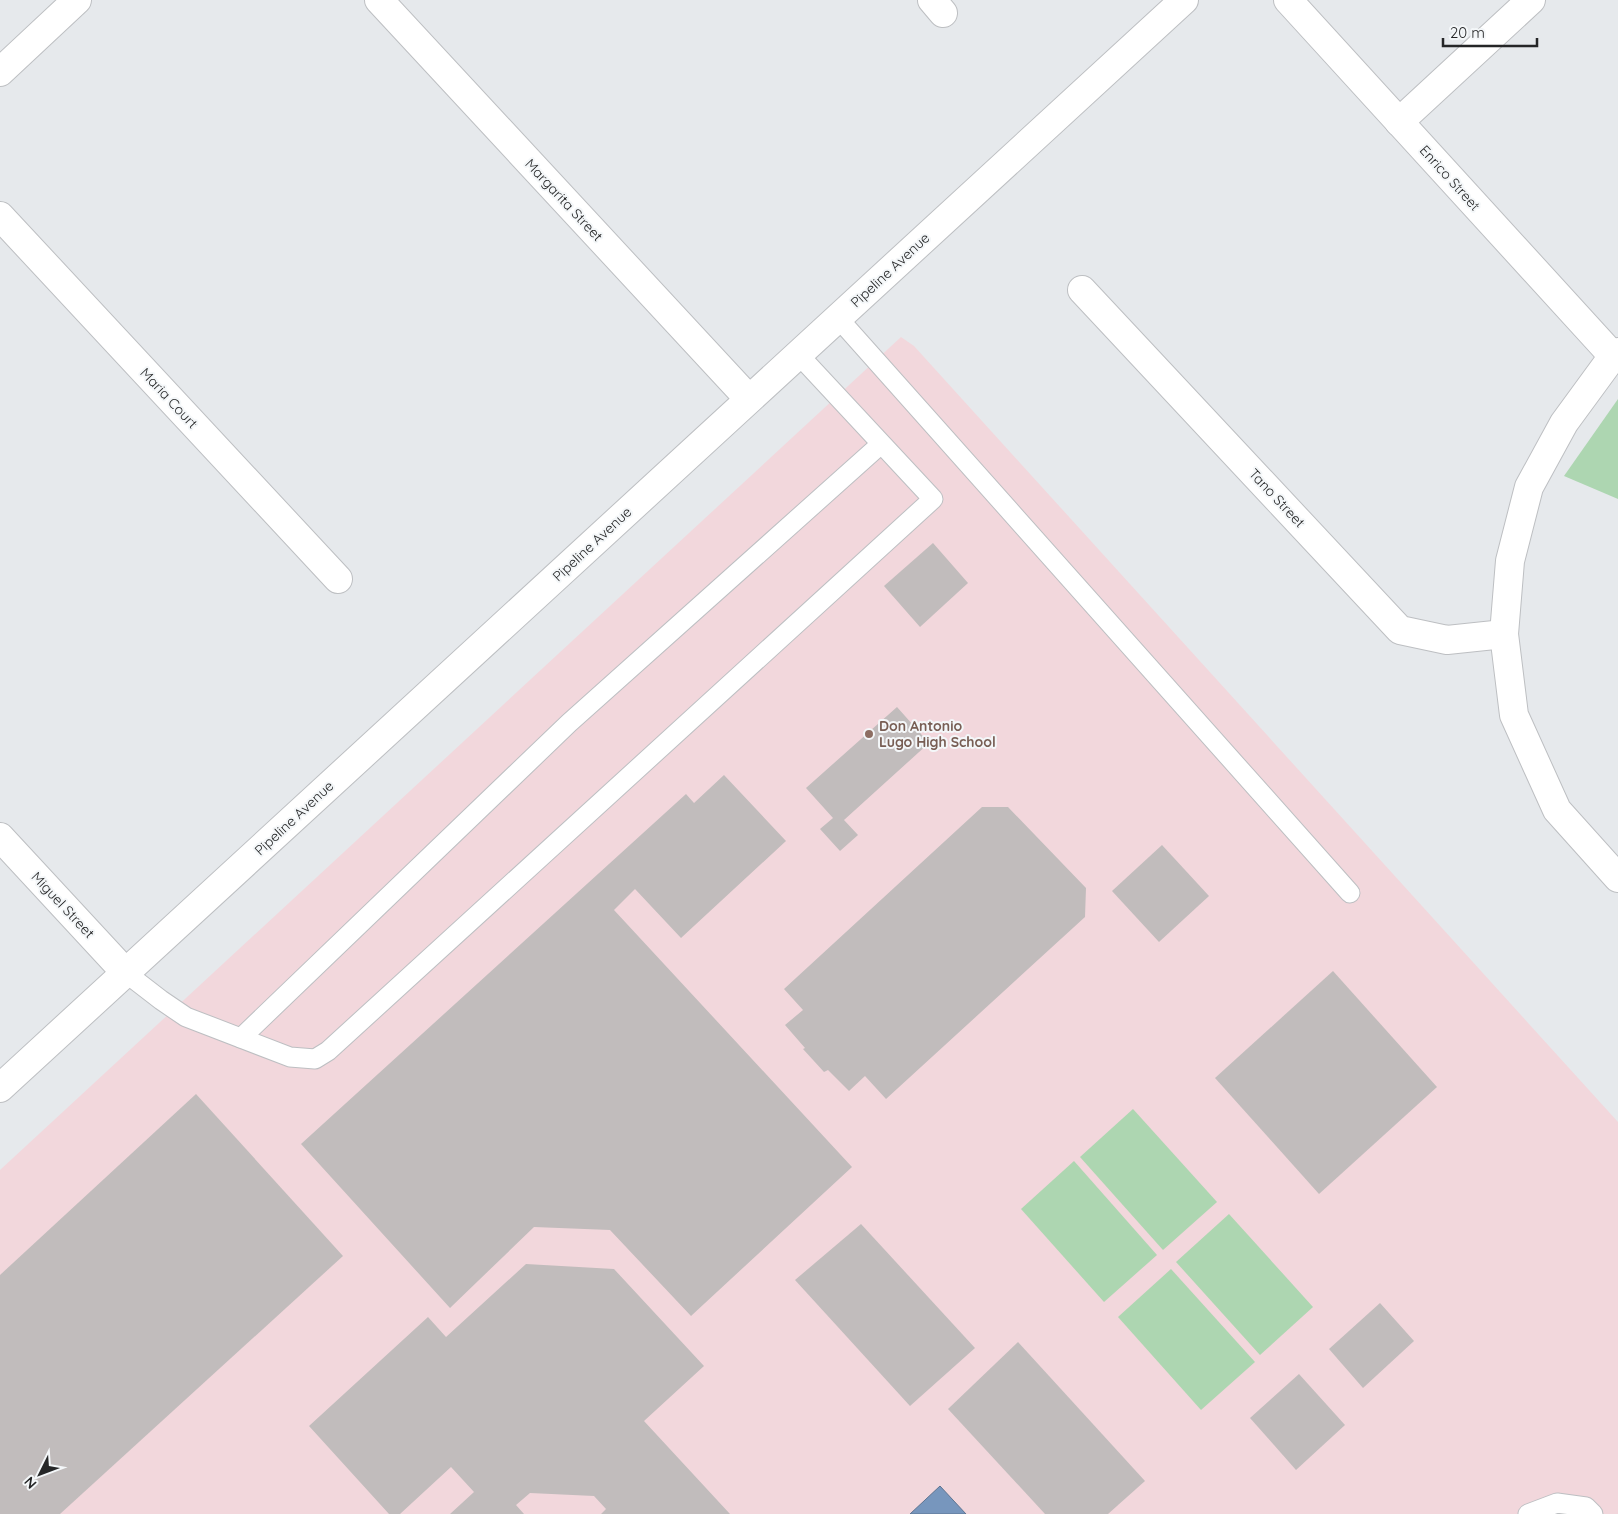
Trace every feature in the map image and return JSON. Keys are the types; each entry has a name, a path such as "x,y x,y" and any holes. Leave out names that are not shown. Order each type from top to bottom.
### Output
{"street":[{"path":"0,72 77,0"},
{"name":"Margarita Street","path":"379,0 749,399"},
{"name":"Pipeline Avenue","path":"0,1088 1184,0"},
{"name":"Enrico Street","path":"1288,0 1616,354"},
{"path":"1399,122 1531,0"},
{"name":"Maria Court","path":"0,216 338,579"},
{"name":"Tano Street","path":"1082,290 1400,630 1447,640 1504,634"},
{"path":"1616,354 1564,423 1529,487 1510,560 1504,634 1514,715 1558,810 1618,878"},
{"name":"Miguel Street","path":"0,837 126,972"}],"lane":[{"path":"838,318 1350,893"},
{"path":"126,972 186,1017 290,1057 315,1059 328,1051 933,499 798,354"},
{"path":"241,1038 569,723 881,444"},
{"path":"1528,1514 1557,1503 1586,1508 1593,1514"}],"shaded area":[{"name":"Don Antonio Lugo High School","path":"901,337 914,346 1618,1122 1618,1514 0,1514 0,1170"}],"green space":[{"path":"1618,399 1618,499 1564,476"},
{"path":"1133,1109 1217,1202 1163,1250 1080,1157"},
{"path":"1074,1161 1157,1255 1104,1302 1021,1209"},
{"path":"1229,1214 1313,1307 1260,1355 1176,1262"},
{"path":"1171,1269 1255,1362 1201,1410 1118,1317"}],"water":[{"path":"940,1486 966,1514 910,1514"}],"building":[{"path":"933,543 968,583 920,627 884,586"},
{"path":"897,707 929,743 844,820 858,835 840,851 820,829 833,818 806,788"},
{"path":"724,775 786,841 681,938 635,889 614,910 852,1167 691,1316 610,1230 534,1227 450,1308 301,1144 686,794 694,803"},
{"path":"982,807 1008,807 1086,888 1085,917 886,1099 865,1076 849,1091 828,1070 824,1072 785,1025 803,1010 784,989"},
{"path":"1162,845 1209,896 1159,942 1112,891"},
{"path":"1333,971 1437,1087 1319,1194 1215,1078"},
{"path":"196,1094 343,1256 60,1514 0,1514 0,1275"},
{"path":"861,1224 975,1348 910,1406 795,1280"},
{"path":"526,1264 614,1269 704,1366 644,1421 730,1514 601,1514 606,1509 594,1496 530,1493 516,1505 524,1514 450,1514 474,1492 451,1467 400,1514 389,1514 309,1426 428,1317 446,1337"},
{"path":"1380,1303 1414,1341 1363,1388 1329,1349"},
{"path":"1018,1342 1145,1481 1108,1514 1045,1514 948,1409"},
{"path":"1299,1374 1345,1425 1296,1470 1250,1418"}],"place":[{"name":"Don Antonio Lugo High School","path":"869,734"}]}
